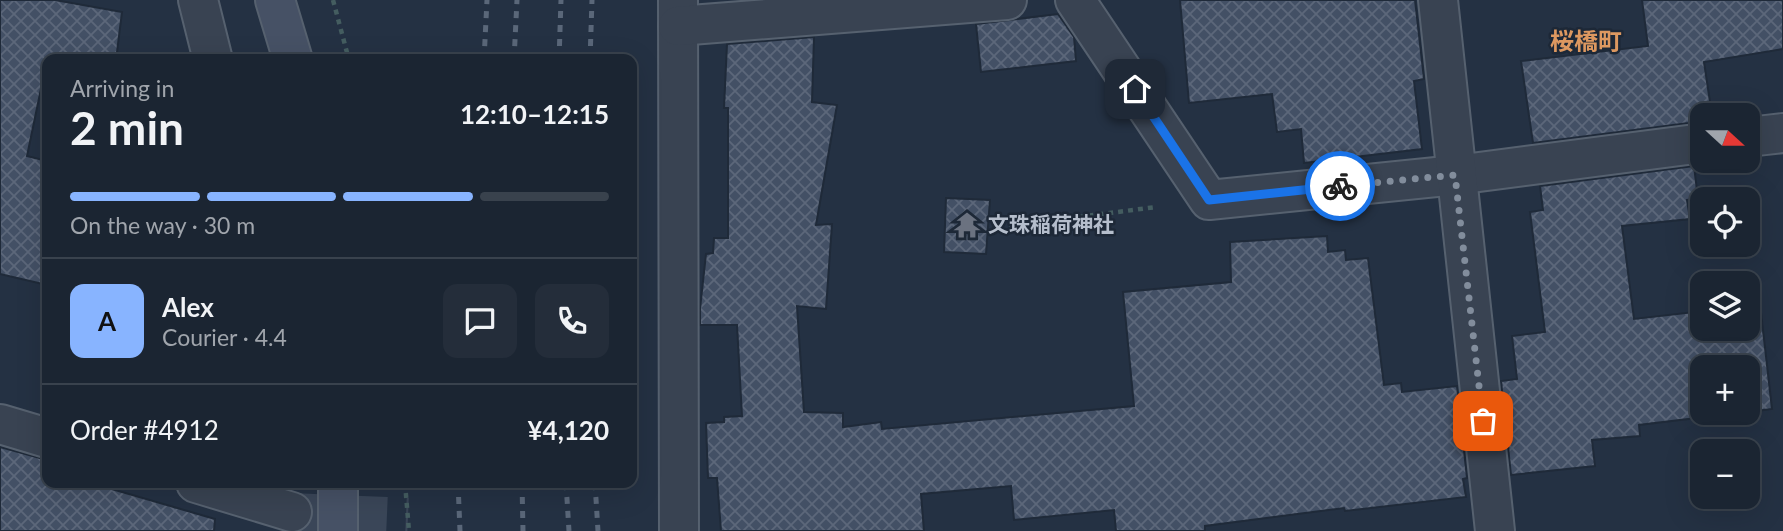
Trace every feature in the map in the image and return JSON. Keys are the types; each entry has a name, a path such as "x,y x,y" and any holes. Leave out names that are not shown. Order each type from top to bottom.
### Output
{"main road":[{"path":"275,0 291,54"},
{"path":"338,488 338,531"}],"street":[{"path":"198,0 212,54"},
{"path":"679,531 678,13 1007,0"},
{"path":"1075,0 1209,200 1455,175 1690,145"},
{"path":"1438,0 1495,531"},
{"path":"1760,136 1783,133"},
{"path":"0,424 42,437"},
{"path":"213,488 282,508"}],"path":[{"path":"333,0 347,54"},
{"path":"1009,226 1209,200"},
{"path":"405,488 409,531"}],"building":[{"path":"0,0 55,0 122,12 117,54 42,54 42,84 27,156 42,160 42,284 0,274"},
{"path":"1180,0 1415,0 1424,79 1414,81 1422,149 1304,163 1301,129 1277,132 1272,94 1189,103"},
{"path":"1642,0 1783,0 1783,49 1704,62 1710,103 1690,103 1689,123 1533,143 1521,61 1648,46"},
{"path":"1058,14 1074,37 1076,61 981,72 976,24"},
{"path":"814,37 812,102 837,105 816,225 832,224 826,309 797,306 804,412 843,413 843,427 881,422 882,429 1134,406 1123,292 1231,282 1230,242 1327,236 1328,252 1345,250 1346,260 1368,258 1384,385 1401,383 1402,392 1457,386 1467,478 1463,479 1466,497 1345,511 1344,508 1205,526 1205,531 1116,531 1114,510 1014,520 1011,486 921,494 924,531 721,531 717,478 708,478 706,423 724,422 724,417 742,416 737,325 700,325 700,309 706,254 713,253 714,238 728,238 728,108 724,108 727,44"},
{"path":"1690,167 1690,173 1695,173 1697,187 1690,187 1690,200 1687,200 1690,219 1622,226 1634,319 1690,313 1690,341 1760,341 1760,304 1772,409 1760,410 1760,355 1690,355 1690,419 1639,425 1640,436 1592,440 1595,466 1511,475 1501,381 1517,379 1512,336 1545,332 1530,212 1543,210 1540,186"},
{"path":"946,198 990,200 986,254 944,252"},
{"path":"0,447 42,459 42,488 108,488 215,519 214,531 0,531"}],"tunnel":[{"path":"292,512 408,517"}],"railway":[{"path":"484,54 487,0"},
{"path":"514,54 517,0"},
{"path":"559,54 561,0"},
{"path":"590,54 592,0"},
{"path":"458,488 460,531"},
{"path":"522,488 523,531"},
{"path":"566,488 569,531"},
{"path":"595,488 598,531"}],"way so far":[{"path":"1340,186 1455,175 1483,421"}],"place":[{"name":"文珠稲荷神社","path":"967,225"}],"district":[{"name":"桜橋町","path":"1586,42"}],"route":[{"path":"1135,89 1209,200 1340,186"}]}
